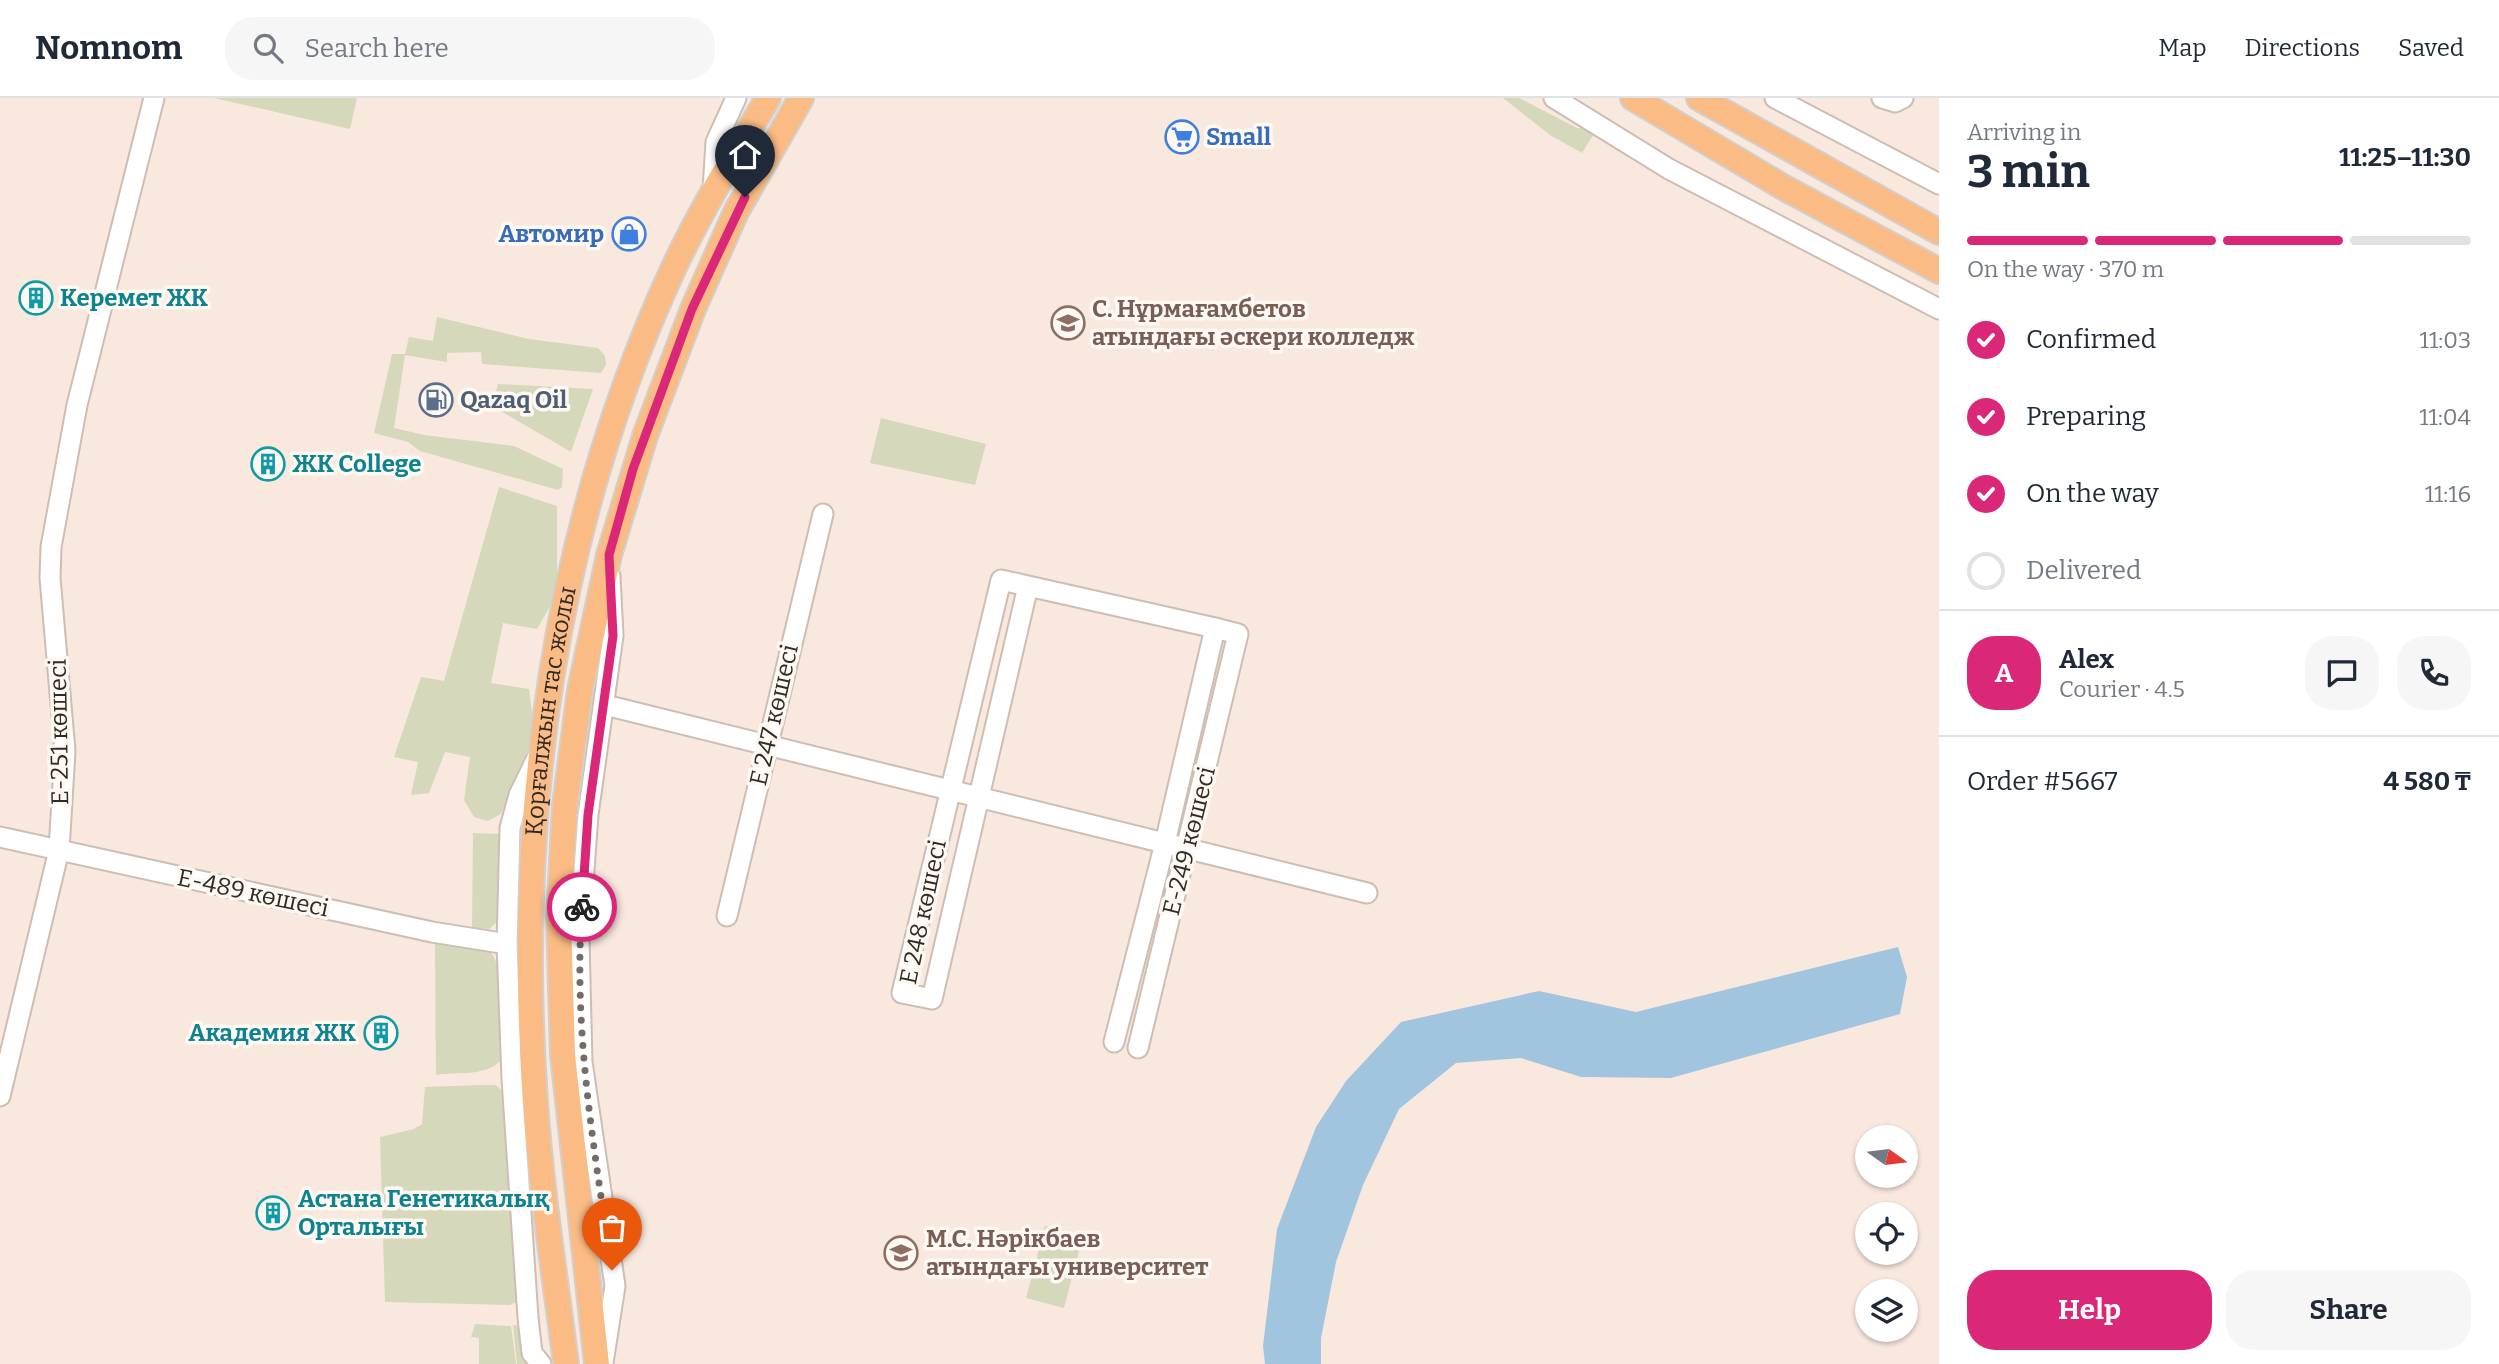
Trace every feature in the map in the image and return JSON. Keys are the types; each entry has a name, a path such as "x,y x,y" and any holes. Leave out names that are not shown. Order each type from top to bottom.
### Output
{"main road":[{"name":"Қорғалжын тас жолы","path":"566,1364 535,1103 529,924 539,754 563,600 598,471 624,392 675,266 712,194 768,98"},
{"name":"Қорғалжын тас жолы","path":"597,1364 563,1055 559,919 565,805 580,690 609,555 633,469 692,309 736,212 800,98"},
{"path":"1633,98 1783,187 1939,271"},
{"path":"1699,98 1939,232"}],"street":[{"name":"Е-251 көшесі","path":"0,1096 59,850 65,751 50,578 51,547 77,405 154,98"},
{"path":"712,194 716,142 736,98"},
{"path":"1554,98 1669,169 1939,309"},
{"path":"1775,98 1939,184"},
{"path":"1882,98 1895,102 1903,98"},
{"name":"Е 247 көшесі","path":"727,916 822,514"},
{"path":"603,1364 615,1286 582,1062 579,939 588,815 613,636 609,555"},
{"name":"Е 248 көшесі","path":"1028,586 932,999 902,993 1001,580 1028,586 1215,628 1238,634"},
{"path":"1114,1042 1165,842 1215,628"},
{"name":"Е-249 көшесі","path":"1138,1048 1238,634"},
{"path":"605,705 1367,893"},
{"path":"539,754 519,795 510,828 508,944 512,1079 528,1318 532,1353 541,1364"},
{"name":"Е-489 көшесі","path":"0,837 432,932 508,944"}],"green space":[{"path":"214,98 357,98 350,129"},
{"path":"1503,98 1519,98 1577,128 1597,129 1582,153 1550,135"},
{"path":"437,317 529,339 598,348 605,356 606,365 601,373 482,364 481,352 447,353 447,362 405,355 394,428 424,435 514,446 563,469 562,487 558,490 420,451 408,442 374,433 392,354 405,354 409,337 433,341"},
{"path":"498,384 593,389 571,452 492,406"},
{"path":"881,418 986,444 975,485 870,463"},
{"path":"499,487 557,506 557,594 537,629 503,623 491,683 529,689 534,727 528,749 501,814 488,821 474,817 464,800 470,757 445,752 429,793 411,795 418,762 394,757 421,677 444,681"},
{"path":"473,833 499,834 504,843 498,921 489,929 472,928"},
{"path":"435,942 477,946 489,951 494,958 501,984 503,1058 489,1069 436,1075"},
{"path":"496,1085 501,1090 522,1299 510,1305 385,1302 380,1137 414,1129 422,1124 425,1087"},
{"path":"1045,1226 1083,1236 1064,1308 1026,1298"},
{"path":"475,1324 511,1326 516,1364 479,1364 479,1338 471,1337"},
{"path":"513,1325 524,1327 531,1364 517,1364"}],"water":[{"path":"1898,947 1907,977 1900,1014 1671,1078 1581,1077 1521,1058 1456,1063 1399,1109 1363,1185 1336,1262 1321,1338 1321,1364 1265,1364 1263,1346 1277,1229 1316,1127 1346,1081 1401,1022 1539,991 1636,1012"}],"way so far":[{"path":"582,907 579,939 582,1062 612,1270"}],"place":[{"name":"Small","path":"1182,137"},
{"name":"Автомир","path":"629,234"},
{"name":"Керемет ЖК","path":"36,298"},
{"name":"С. Нұрмағамбетов атындағы әскери колледж","path":"1068,323"},
{"name":"Qazaq Oil","path":"436,400"},
{"name":"ЖК College","path":"268,464"},
{"name":"Академия ЖК","path":"381,1033"},
{"name":"Астана Генетикалық Орталығы","path":"273,1213"},
{"name":"М.С. Нәрікбаев атындағы университет","path":"901,1253"}],"route":[{"path":"582,907 588,815 613,636 609,555 633,469 692,309 745,197"}]}
